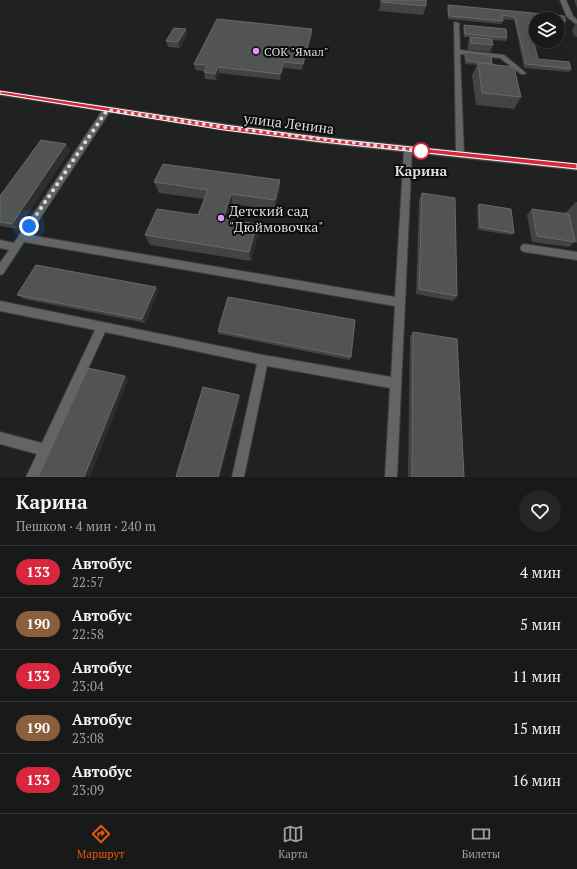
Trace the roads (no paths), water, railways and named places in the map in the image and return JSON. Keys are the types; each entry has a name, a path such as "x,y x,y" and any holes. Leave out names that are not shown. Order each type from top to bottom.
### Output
{"main road":[{"name":"улица Ленина","path":"0,93 224,127 408,150 577,167"}],"lane":[{"path":"563,0 570,17 577,22"},
{"path":"456,23 460,155"},
{"path":"457,52 502,56 523,73"},
{"path":"0,271 107,110"},
{"path":"391,477 408,150"},
{"path":"21,238 399,302"},
{"path":"0,244 16,247"},
{"path":"525,248 577,256"},
{"path":"0,306 263,360 395,383"},
{"path":"32,477 102,327"},
{"path":"238,477 263,360"},
{"path":"0,438 45,450"}],"place":[{"name":"СОК \"Ямал\"","path":"256,51"},
{"name":"Карина","path":"421,151"},
{"name":"Детский сад \"Дюймовочка\"","path":"221,218"}]}
